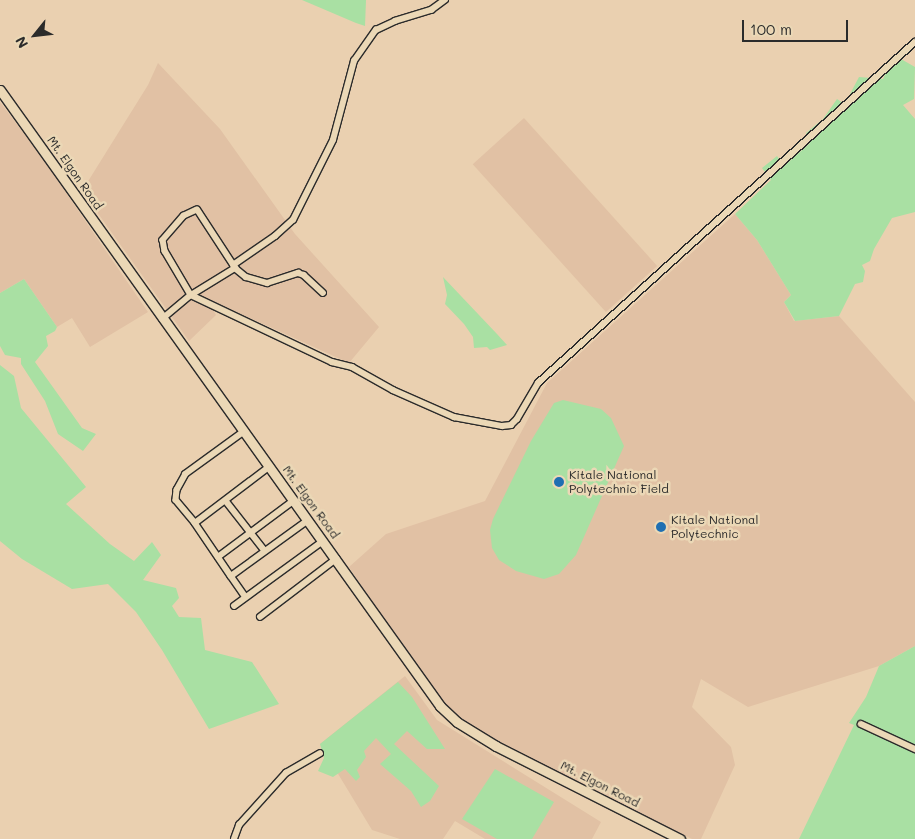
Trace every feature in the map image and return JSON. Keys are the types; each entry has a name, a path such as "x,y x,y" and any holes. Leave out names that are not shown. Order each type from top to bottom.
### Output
{"street":[{"path":"162,319 191,295 234,266 294,220 333,140 354,61 376,30 395,21 431,10 445,0"},
{"path":"323,293 304,275 298,273 267,283 246,277 234,266 197,210 189,212 163,240 163,245 191,295 332,362 352,367 393,390 454,417 502,426 511,425 517,419 538,383 915,42"},
{"name":"Mt. Elgon Road","path":"0,90 162,319 270,466 307,521 324,541 440,706 457,722 496,746 680,839"},
{"path":"244,432 186,474 179,485 176,500 195,523 245,596"},
{"path":"195,523 270,466"},
{"path":"226,501 265,551"},
{"path":"218,557 293,501"},
{"path":"231,576 307,521"},
{"path":"234,606 245,596 324,541"},
{"path":"260,617 336,559"},
{"path":"861,724 915,749"},
{"path":"234,839 239,825 286,774 320,753"}],"shaded area":[{"path":"158,63 220,129 295,234 379,327 349,363 206,298 216,315 189,341 82,191 148,85"},
{"path":"0,102 40,155 148,312 90,347 72,318 57,327 24,279 0,293"},
{"path":"524,118 657,266 606,312 473,164"},
{"name":"Kitale National Polytechnic","path":"735,214 757,240 791,295 784,302 794,321 839,316 915,402 915,646 879,666 748,707 701,679 692,707 731,747 735,765 701,839 692,839 525,756 453,715 415,666 349,567 386,534 485,501 547,383"},
{"path":"405,676 437,720 601,822 592,839 485,839 455,821 443,839 400,839 372,830 320,744"}],"green space":[{"path":"302,0 366,0 365,26 356,23"},
{"path":"894,55 915,67 914,99 903,105 915,119 915,212 892,218 874,249 870,261 862,265 865,271 863,282 855,284 839,316 795,321 784,302 791,295 757,240 735,214 771,180 762,168 777,156 784,166 810,143 806,133 823,119 837,99 849,107 850,94 859,77 883,79"},
{"path":"443,277 507,345 490,350 487,347 474,348 473,337 464,324 445,304 447,295"},
{"path":"24,279 57,327 55,331 46,336 48,346 35,362 82,428 96,434 83,451 58,434 45,401 21,364 21,358 5,355 0,346 0,293"},
{"path":"0,365 14,376 21,408 86,487 66,504 110,544 134,561 152,542 161,555 143,580 176,588 179,598 172,606 179,617 201,618 205,650 252,662 279,704 209,729 162,650 136,612 108,584 72,589 22,559 0,541"},
{"name":"Kitale National Polytechnic Field","path":"563,400 601,409 611,418 624,446 576,555 559,574 544,579 516,571 499,560 492,548 490,530 493,519 531,441 554,403"},
{"path":"915,646 915,839 799,839 854,725 849,723 866,697 879,666"},
{"path":"398,682 412,697 445,749 427,749 407,731 394,744 439,786 430,801 421,807 411,791 380,764 391,754 376,738 364,751 366,757 357,770 360,777 356,781 345,769 333,777 318,771 324,758 320,744"},
{"path":"495,769 554,802 532,839 497,839 462,819"}],"place":[{"name":"Kitale National Polytechnic Field","path":"559,482"},
{"name":"Kitale National Polytechnic","path":"661,527"}]}
